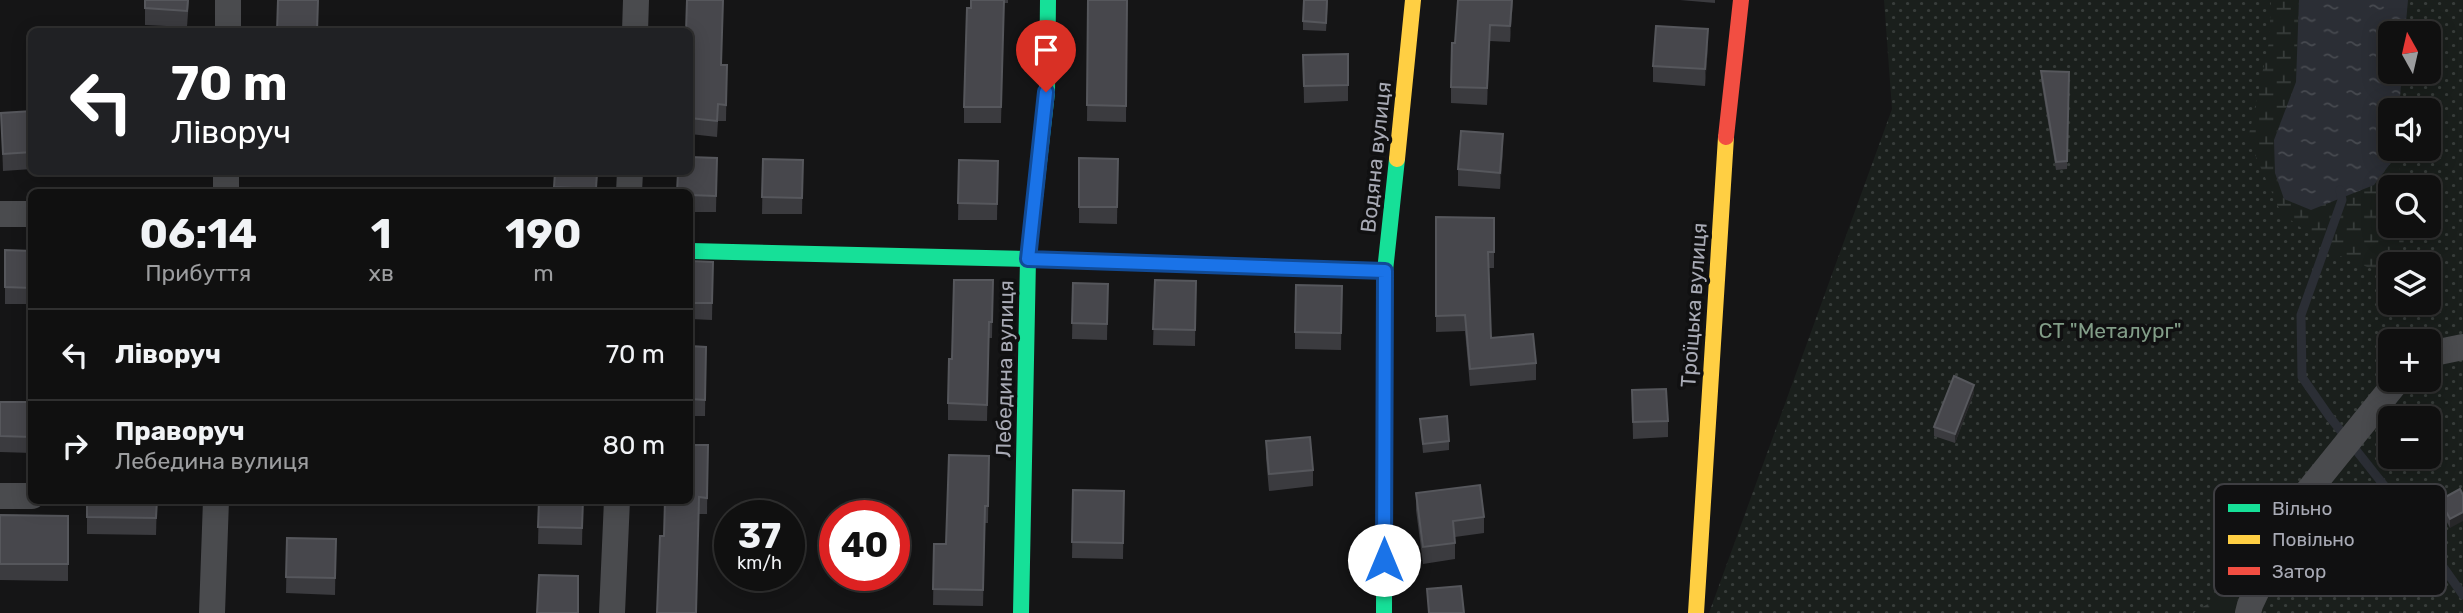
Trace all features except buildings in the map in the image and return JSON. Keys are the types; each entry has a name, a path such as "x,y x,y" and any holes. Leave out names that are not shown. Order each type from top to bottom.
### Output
{"street":[{"path":"228,0 228,28"},
{"path":"635,28 636,0"},
{"name":"Лебедина вулиця","path":"1021,613 1028,259 1046,92 1048,0"},
{"name":"Водяна вулиця","path":"1384,613 1385,271 1413,0"},
{"name":"Троїцька вулиця","path":"1696,613 1727,126 1741,0"},
{"path":"0,214 28,214"},
{"path":"693,251 1385,271"},
{"path":"2441,351 2463,346"},
{"path":"2314,484 2388,392"},
{"path":"0,496 28,496"},
{"path":"212,613 216,504"},
{"path":"612,613 617,504"},
{"path":"2248,613 2254,596"}],"green space":[{"name":"СТ \"Металург\"","path":"1884,0 2463,0 2463,613 1709,613 1892,109"},
{"path":"2271,0 2299,0 2296,82 2274,140 2275,173 2284,199 2374,185 2378,180 2378,238 2404,238 2400,252 2378,252 2378,271 2340,256 2281,213 2248,139 2269,42"},
{"path":"2392,161 2397,161 2401,175 2382,175"},
{"path":"2222,596 2240,596 2231,613 2194,613"}],"water":[{"path":"2299,0 2408,0 2406,21 2378,21 2378,84 2401,84 2400,98 2378,98 2378,161 2392,161 2382,175 2378,175 2374,185 2311,210 2284,199 2275,173 2274,140 2296,82"}],"waterway":[{"path":"2340,190 2342,200 2301,315 2302,377 2383,484"},
{"path":"2446,571 2463,595"}],"traffic: fast":[{"path":"1021,613 1028,259 1047,92 1048,0"},
{"path":"1384,613 1385,271 1397,159"},
{"path":"693,251 1385,271"}],"traffic: slow":[{"path":"1397,159 1413,0"},
{"path":"1696,613 1726,137"}],"traffic: jam":[{"path":"1726,137 1741,0"}],"route":[{"path":"1046,92 1028,259 1385,271 1384,560"}]}
